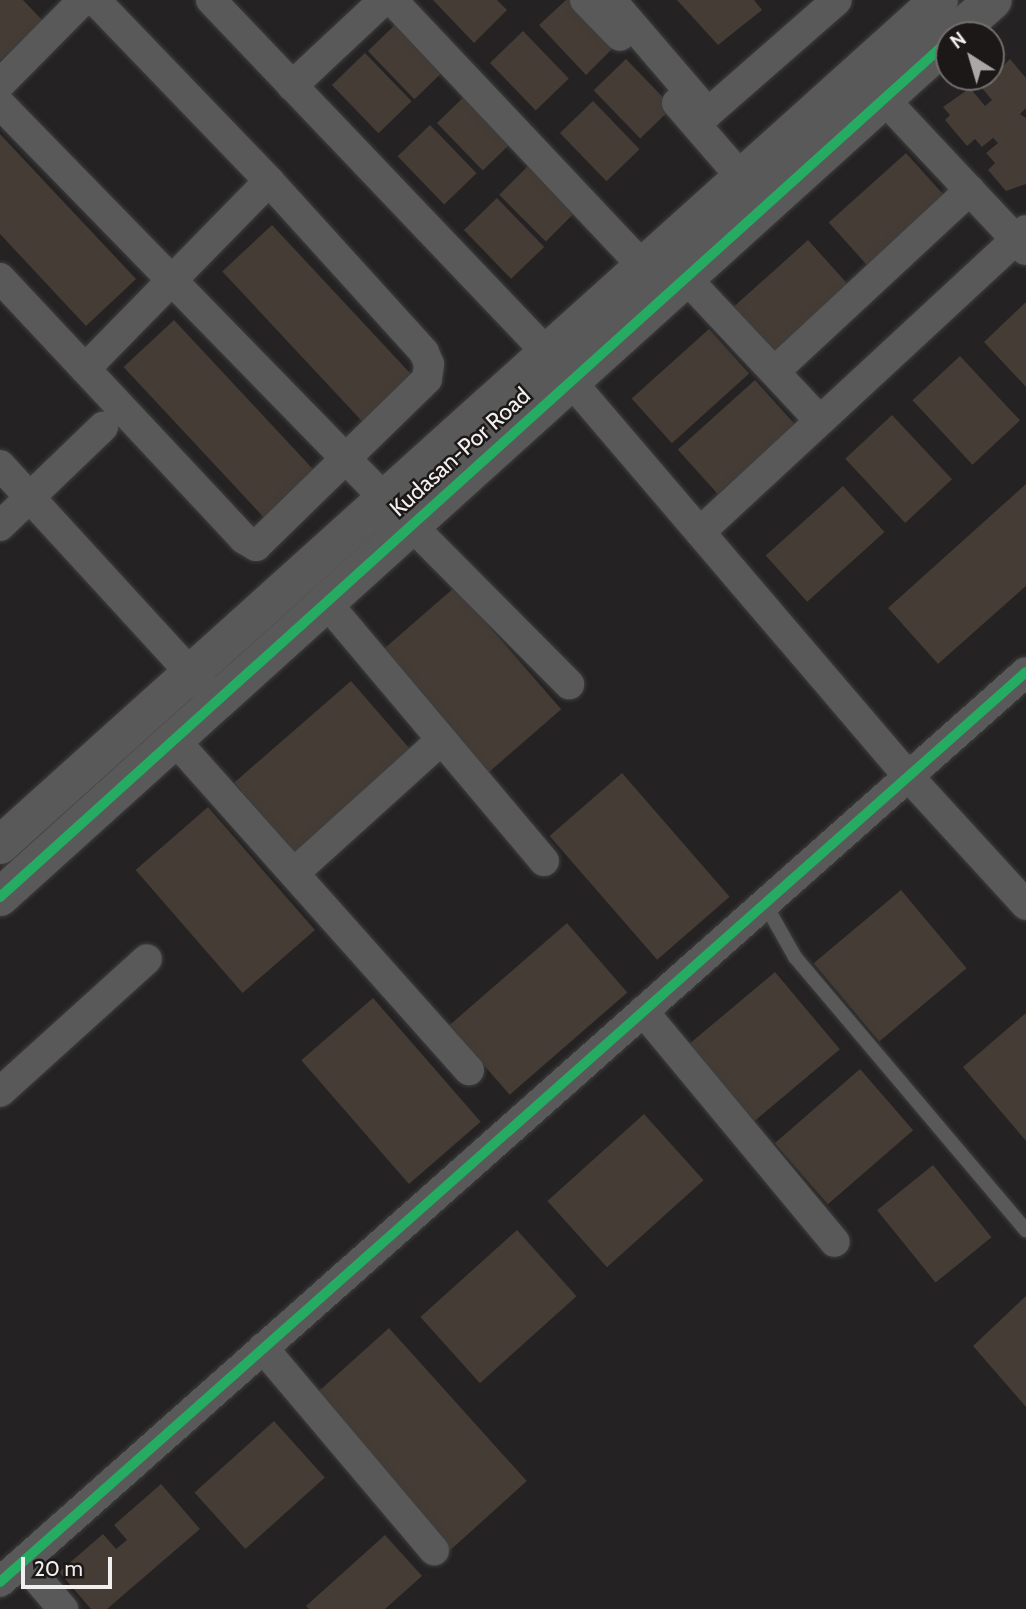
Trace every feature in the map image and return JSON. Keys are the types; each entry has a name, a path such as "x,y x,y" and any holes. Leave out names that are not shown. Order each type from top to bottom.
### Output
{"street":[{"path":"0,84 83,0"},
{"path":"0,278 256,546 427,379 429,364 424,352 269,181 95,0"},
{"path":"211,0 546,352 908,776 1026,905"},
{"path":"292,86 384,0"},
{"path":"392,0 642,265"},
{"path":"585,0 741,177"},
{"path":"620,3 708,113 837,0"},
{"name":"Kudasan-Por Road","path":"0,845 203,687 325,601 398,512 546,352 939,0"},
{"path":"970,21 993,0"},
{"name":"Kudasan-Por Road","path":"0,897 173,738 203,687 398,512 571,380 935,53"},
{"path":"700,532 1023,239 970,190 884,99"},
{"path":"0,104 346,460 569,684"},
{"path":"85,369 170,279 269,181"},
{"path":"775,371 970,190"},
{"path":"685,277 820,421"},
{"path":"0,526 103,427"},
{"path":"0,465 203,687"},
{"path":"325,601 544,861"},
{"path":"0,1582 1026,672"},
{"path":"173,738 469,1070"},
{"path":"294,873 441,740"},
{"path":"0,1093 147,960"},
{"path":"643,1011 835,1242"},
{"path":"263,1348 434,1550"},
{"path":"23,1562 63,1609"}],"lane":[{"path":"764,902 795,957 1026,1230"}],"building":[{"path":"0,0 23,0 43,21 0,61"},
{"path":"433,0 497,0 507,10 474,43"},
{"path":"566,0 578,0 619,42 586,75 539,25"},
{"path":"677,0 754,0 762,10 718,45"},
{"path":"401,19 448,67 414,99 368,51"},
{"path":"523,31 569,78 536,110 490,63"},
{"path":"365,53 412,101 378,133 332,85"},
{"path":"626,59 673,107 640,138 594,90"},
{"path":"1010,59 1026,78 1026,108 1020,114 1026,118 1026,184 1006,191 988,170 995,163 986,153 998,143 993,138 982,147 975,139 967,146 945,120 950,115 943,107 966,91 972,91 985,106 992,100 984,91 1005,91 1005,64"},
{"path":"470,91 516,138 483,170 437,123"},
{"path":"593,101 640,149 606,181 560,133"},
{"path":"430,125 477,173 444,204 398,156"},
{"path":"0,134 136,279 86,326 0,234"},
{"path":"906,153 946,198 869,267 829,223"},
{"path":"531,163 578,210 546,241 499,195"},
{"path":"497,198 544,247 511,279 464,230"},
{"path":"272,225 412,376 363,422 222,271"},
{"path":"808,240 848,285 771,354 731,310"},
{"path":"1026,302 1026,387 984,342"},
{"path":"174,320 315,471 265,518 124,367"},
{"path":"709,329 749,374 672,443 632,399"},
{"path":"960,356 1020,420 972,465 912,400"},
{"path":"755,380 795,425 718,494 678,450"},
{"path":"892,415 952,479 905,523 845,459"},
{"path":"1026,484 1026,586 938,664 888,608"},
{"path":"843,486 884,532 807,602 766,556"},
{"path":"455,587 561,709 489,772 383,650"},
{"path":"351,681 411,750 294,852 234,783"},
{"path":"622,773 730,897 657,960 550,836"},
{"path":"208,807 315,930 242,993 136,870"},
{"path":"901,890 967,968 879,1041 814,963"},
{"path":"567,923 627,992 510,1095 449,1025"},
{"path":"775,972 840,1049 753,1123 688,1045"},
{"path":"373,998 481,1122 409,1184 301,1060"},
{"path":"1026,1013 1026,1141 963,1067"},
{"path":"860,1069 913,1130 828,1204 775,1143"},
{"path":"644,1114 704,1180 607,1267 547,1201"},
{"path":"933,1165 992,1237 936,1283 877,1210"},
{"path":"517,1230 577,1296 480,1383 420,1317"},
{"path":"1026,1296 1026,1407 973,1346"},
{"path":"389,1328 527,1481 450,1551 312,1398"},
{"path":"274,1421 325,1477 245,1549 194,1493"},
{"path":"161,1484 200,1529 107,1609 91,1609 59,1572 103,1534 116,1549 127,1540 114,1525"},
{"path":"385,1535 422,1576 385,1609 309,1609 306,1606"}],"cycle path":[{"path":"0,897 935,53"},
{"path":"0,1582 1026,672"}]}
